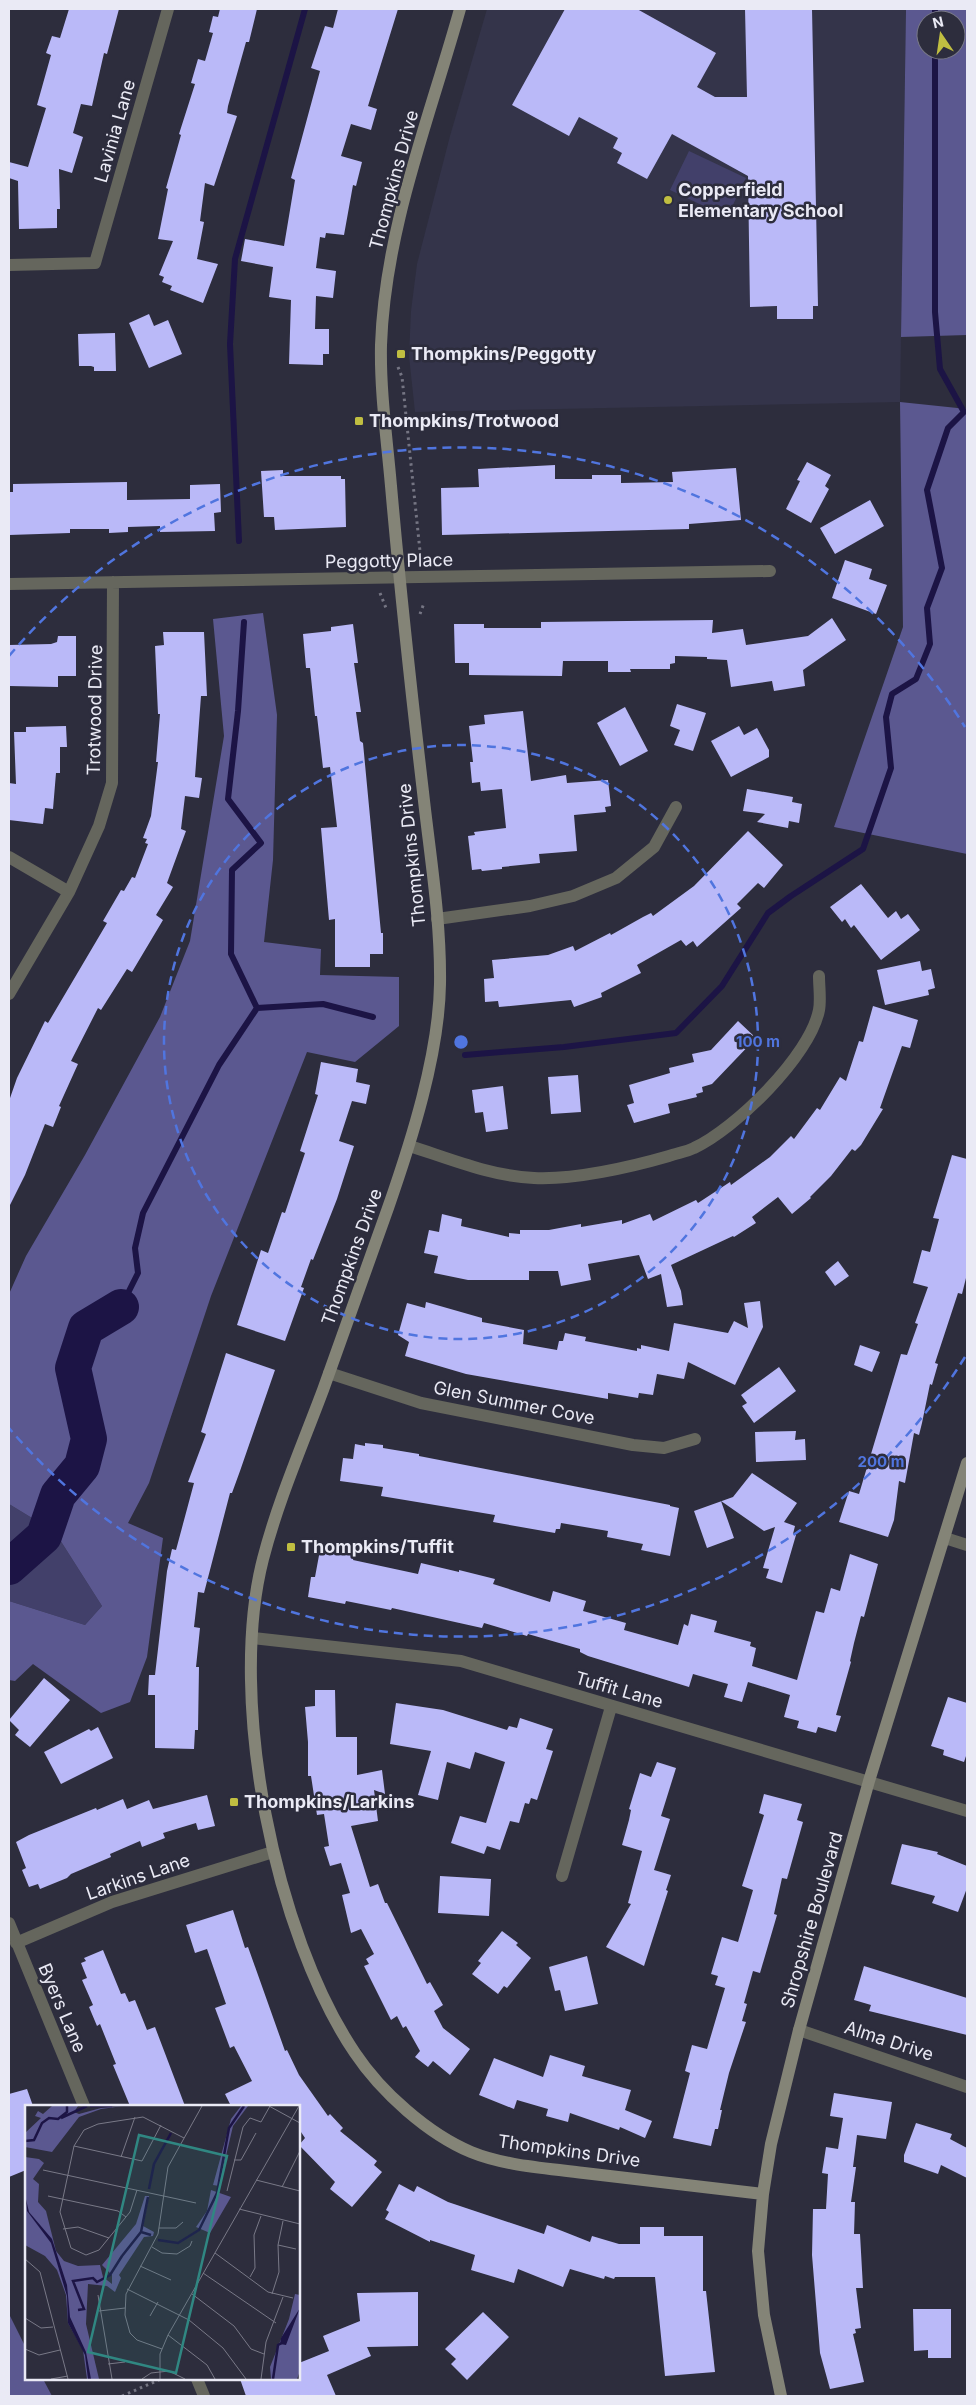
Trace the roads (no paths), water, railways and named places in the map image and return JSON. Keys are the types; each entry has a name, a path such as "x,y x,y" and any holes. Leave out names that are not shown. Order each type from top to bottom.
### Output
{"street":[{"name":"Lavinia Lane","path":"9,265 95,263 168,9"},
{"name":"Thompkins Drive","path":"460,9 400,212 386,288 381,355 382,394 400,579 437,919 440,989 431,1055 410,1146 286,1488 262,1562 253,1638 252,1703 259,1773 273,1852 292,1920 327,2006 357,2058 396,2100 432,2132 475,2154 531,2166 763,2194"},
{"name":"Peggotty Place","path":"9,584 400,579 770,571"},
{"name":"Trotwood Drive","path":"9,994 69,892 99,826 112,783 113,582"},
{"path":"437,919 530,906 573,896 616,878 654,846 676,807"},
{"path":"9,857 69,892"},
{"path":"410,1146 492,1172 535,1178 581,1174 637,1165 694,1148 737,1120 776,1082 806,1041 819,1011 819,976"},
{"name":"Glen Summer Cove","path":"329,1372 421,1403 634,1444 664,1448 695,1439"},
{"name":"Shropshire Boulevard","path":"781,2396 764,2314 758,2251 763,2194 771,2144 798,2030 869,1781 967,1463"},
{"path":"945,1538 967,1545"},
{"name":"Tuffit Lane","path":"253,1638 461,1661 967,1811"},
{"path":"562,1876 611,1707"},
{"name":"Larkins Lane","path":"16,1943 112,1902 273,1852"},
{"name":"Byers Lane","path":"9,1923 84,2105"},
{"name":"Alma Drive","path":"798,2030 967,2087"},
{"path":"197,2380 204,2396"}],"waterway":[{"path":"239,541 230,344 235,259 305,9"},
{"path":"465,1055 564,1047 676,1033 722,986 768,913 863,849 891,768 886,717 892,694 916,679 930,644 927,608 942,568 927,490 948,428 964,412 940,369 935,312 935,60"},
{"path":"244,622 238,711 228,799 261,843 232,870 231,954 257,1008"},
{"path":"121,1307 138,1273 135,1248 143,1213 219,1065 257,1008 323,1004 373,1017"},
{"path":"9,1567 44,1536 58,1495 82,1466 89,1439 73,1368 86,1328 121,1307"}],"place":[{"name":"Copperfield Elementary School","path":"668,200"},
{"name":"Thompkins/Peggotty","path":"401,354"},
{"name":"Thompkins/Trotwood","path":"359,421"},
{"name":"Thompkins/Tuffit","path":"291,1547"},
{"name":"Thompkins/Larkins","path":"234,1802"}]}
